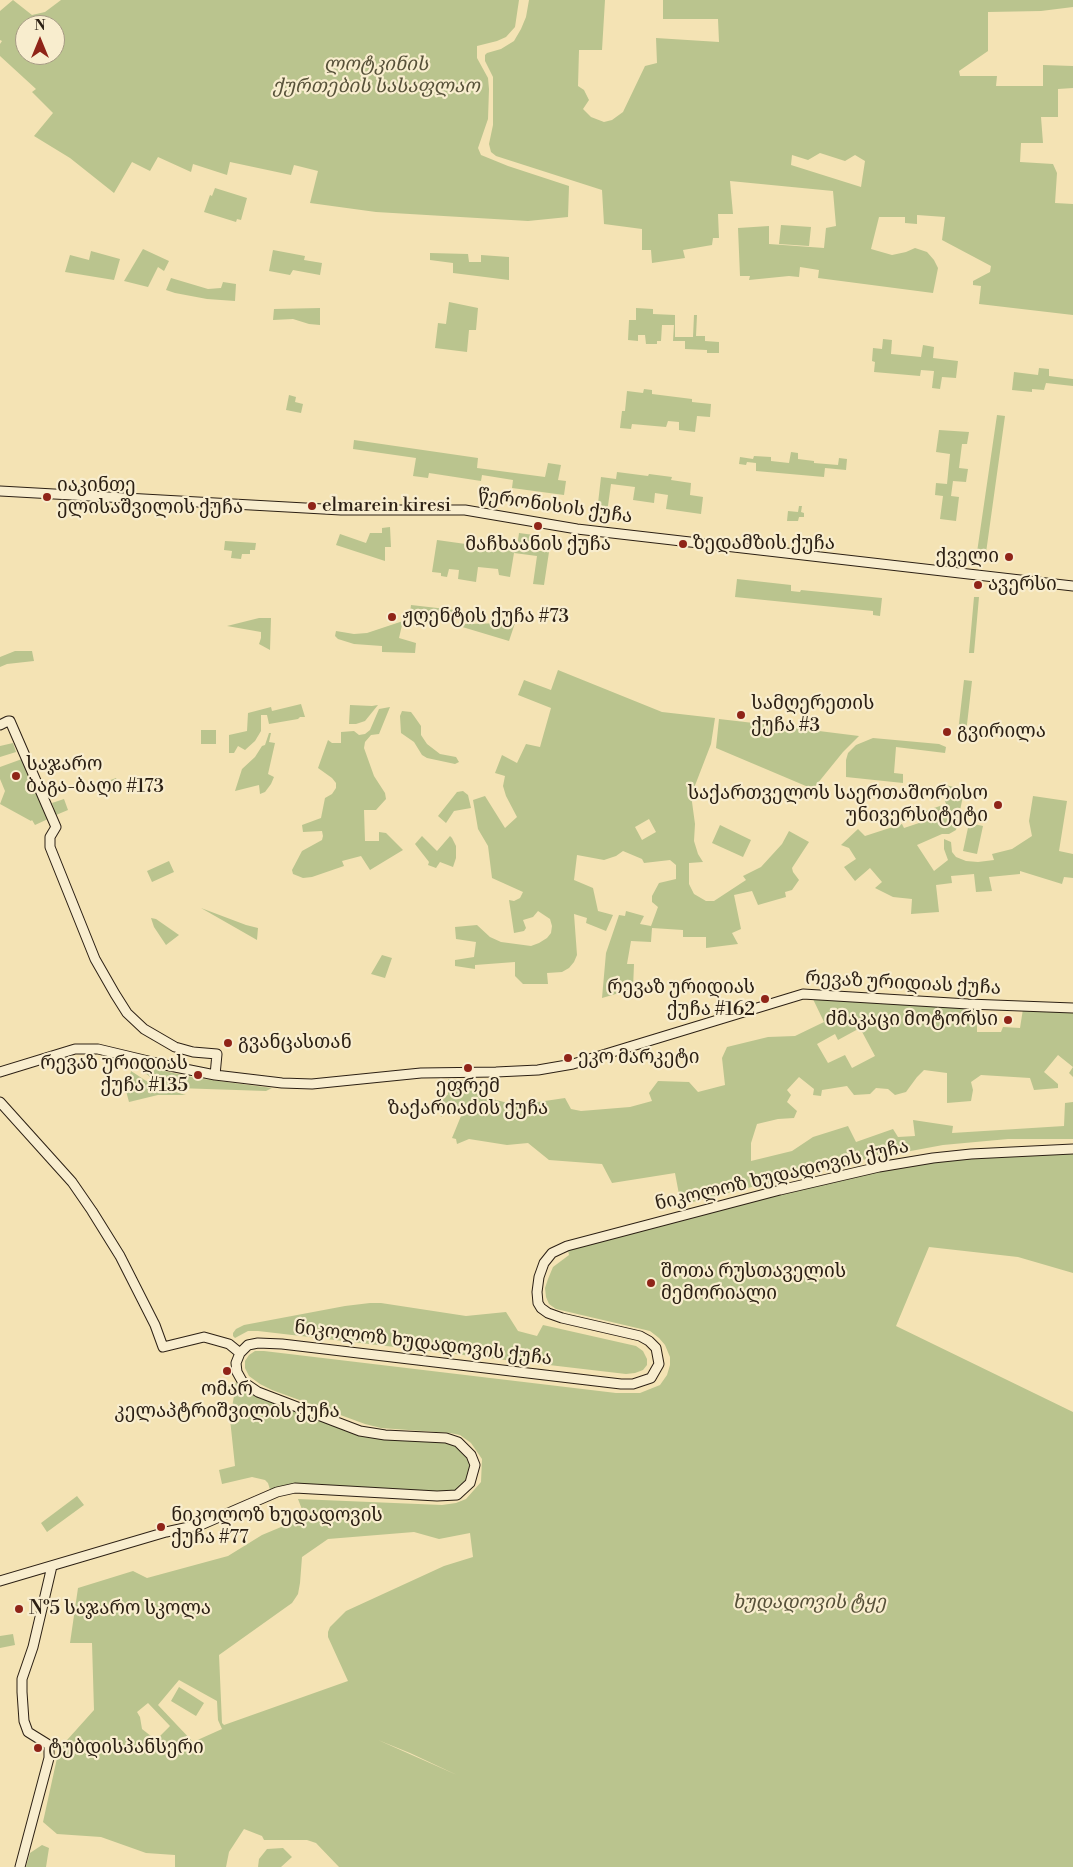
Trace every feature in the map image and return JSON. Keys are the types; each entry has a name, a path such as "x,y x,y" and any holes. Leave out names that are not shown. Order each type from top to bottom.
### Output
{"street":[{"name":"წერონისის ქუჩა","path":"0,491 341,510 465,510 577,528 1073,586"},
{"path":"0,725 10,721 56,827 49,842 94,959 115,994 127,1013 144,1029 175,1047 193,1052 217,1054 215,1075"},
{"name":"რევაზ ურიდიას ქუჩა","path":"0,1072 75,1049 98,1049 215,1075 282,1083 312,1084 421,1073 538,1070 573,1064 803,994 1073,1008"},
{"path":"0,1102 72,1182 87,1204 120,1256 155,1325 163,1347 204,1337 229,1344 240,1353 236,1363 237,1372 242,1381 258,1392 360,1431 385,1435 446,1438 458,1442 471,1455 475,1465 470,1483 457,1495 437,1496 295,1488 276,1492 203,1524 166,1532 0,1581"},
{"name":"ნიკოლოზ ხუდადოვის ქუჩა","path":"240,1353 248,1345 254,1343 273,1344 633,1384 651,1378 659,1364 656,1348 640,1336 562,1318 548,1313 541,1308 537,1292 539,1277 544,1263 552,1253 567,1246 780,1190 879,1167 961,1155 1073,1149"},
{"path":"20,1867 49,1758 49,1745 28,1732 24,1721 22,1679 33,1647 52,1566"}],"green space":[{"name":"ლოტკინის ქურთების სასაფლაო","path":"13,0 32,15 45,12 61,0 519,0 515,27 506,37 477,46 477,58 488,78 489,89 488,119 478,148 481,155 569,186 568,217 528,221 376,212 310,203 318,171 294,165 291,175 230,162 227,175 193,164 191,172 158,157 150,171 132,162 114,193 70,158 34,136 53,113 32,92 36,89 0,56 0,44 2,41 0,40 0,11"},
{"path":"529,0 605,0 602,50 579,50 578,86 584,90 589,100 583,109 591,117 604,122 612,120 623,112 645,66 657,63 656,38 719,42 718,19 663,19 663,0 1073,0 1073,7 1041,11 988,12 988,51 959,71 960,76 997,76 996,86 1043,86 1043,65 1073,66 1073,88 1058,89 1058,117 1041,117 1043,143 1021,143 1020,162 1053,164 1057,173 1055,203 1073,204 1073,315 979,304 981,286 973,285 973,281 990,272 991,266 942,240 945,217 917,215 917,224 905,223 905,217 879,217 871,249 892,255 915,248 927,252 938,268 933,293 818,278 819,270 800,267 799,277 789,276 749,280 750,276 740,276 738,228 769,226 769,244 824,248 826,228 836,226 833,191 730,181 733,214 718,214 719,238 713,238 712,245 683,250 685,258 652,263 651,250 642,250 642,229 604,224 602,190 496,156 491,152 489,144 493,125 493,77 485,61 485,55 501,49 514,41 526,17","holes":["820,153 845,161 855,155 865,161 861,187 791,165 792,155 808,160"]},
{"path":"215,188 247,198 241,220 237,219 236,222 204,212 210,195 212,196"},
{"path":"781,225 811,227 809,246 779,244"},
{"path":"143,249 169,261 164,271 158,267 148,287 124,281"},
{"path":"273,250 305,256 304,260 322,263 320,275 293,270 290,275 269,271"},
{"path":"91,251 120,259 114,280 65,272 70,255 89,260"},
{"path":"430,253 468,254 469,262 481,262 481,255 509,257 509,280 453,273 453,263 430,260"},
{"path":"171,278 208,289 221,288 223,282 236,284 235,301 207,299 166,290"},
{"path":"449,302 478,308 476,330 469,330 467,352 435,348 438,323 446,324"},
{"path":"320,308 320,325 293,319 273,320 274,309"},
{"path":"636,308 653,309 653,314 675,315 675,337 693,337 694,315 697,315 696,336 705,336 705,341 719,342 719,353 707,353 707,350 685,349 685,341 673,341 674,325 662,325 661,341 657,341 657,344 646,344 645,335 638,335 638,341 628,340 629,320 636,320"},
{"path":"883,339 892,340 891,354 921,357 923,345 934,347 933,358 958,361 956,378 942,377 940,389 932,388 934,371 921,370 920,376 874,372 875,362 872,361 873,348 882,349"},
{"path":"1039,368 1049,369 1049,376 1073,379 1073,386 1046,383 1044,390 1032,389 1032,392 1012,390 1014,372 1038,375"},
{"path":"644,389 652,390 652,394 692,399 692,402 711,404 710,417 697,416 695,432 679,430 679,422 668,421 666,427 632,424 631,429 620,428 622,411 625,411 627,391 643,393"},
{"path":"289,395 296,397 295,402 303,404 301,413 286,410"},
{"path":"997,415 1005,416 985,560 976,559"},
{"path":"939,430 969,432 967,444 962,444 959,468 968,469 966,482 953,481 951,496 959,497 956,521 940,519 943,496 935,495 936,483 947,484 950,454 936,452"},
{"path":"354,440 478,458 477,468 545,477 548,463 561,465 558,480 566,481 564,495 512,488 513,480 482,475 481,481 429,473 428,478 413,476 416,458 353,449"},
{"path":"791,452 798,453 798,459 814,461 814,463 838,465 839,458 847,459 846,470 825,468 824,477 756,471 756,463 747,462 746,465 739,464 740,457 753,459 754,456 771,457 771,461 789,463"},
{"path":"617,472 672,477 671,480 691,483 690,495 703,497 701,514 666,509 668,495 655,493 654,503 633,500 635,487 611,484 607,513 597,512 601,477 616,479"},
{"path":"799,506 802,506 801,512 804,513 804,517 799,517 798,521 787,521 788,511 798,512"},
{"path":"390,527 391,547 385,547 385,561 336,545 340,534 366,543 370,533 382,533 382,528"},
{"path":"519,533 534,535 532,550 549,552 544,585 533,584 537,556 514,553 510,577 499,575 498,569 478,567 476,582 458,579 459,570 449,569 447,577 441,576 441,573 432,572 437,540 480,546 481,542 517,547"},
{"path":"225,541 256,543 255,550 250,550 250,554 242,554 241,559 231,558 232,551 224,550"},
{"path":"737,579 791,585 791,591 800,592 801,590 882,598 880,616 873,615 873,611 735,597"},
{"path":"974,597 979,597 974,653 969,653"},
{"path":"411,605 455,610 454,618 410,613"},
{"path":"259,618 271,618 270,650 259,644 261,632 227,626"},
{"path":"403,621 399,638 416,643 415,653 382,652 382,646 354,644 338,639 335,636 336,631 354,634 367,633"},
{"path":"515,623 509,641 459,626 458,624"},
{"path":"15,651 32,651 34,661 7,664 0,667 0,657"},
{"path":"558,670 662,712 715,718 711,744 694,788 692,802 695,824 694,841 703,862 689,863 689,884 694,894 706,901 714,901 746,880 743,876 761,867 782,844 789,831 809,842 792,868 799,880 792,890 785,892 786,897 758,905 752,891 734,895 741,929 732,933 738,944 706,948 706,937 683,937 683,930 652,928 651,942 631,941 627,964 634,964 633,989 602,998 606,953 619,915 625,916 626,911 644,916 640,924 651,926 658,907 652,902 652,896 659,883 676,879 676,865 670,860 644,863 642,859 623,851 616,856 604,860 577,855 574,880 593,888 598,911 613,915 606,931 586,923 587,918 574,914 577,955 569,968 562,972 547,973 548,984 523,984 515,976 515,962 475,965 475,969 455,966 455,960 474,957 476,942 456,939 455,927 477,925 490,937 501,942 531,946 547,938 551,933 550,919 538,911 533,917 523,920 526,928 524,931 514,933 509,900 514,901 520,898 523,892 492,878 488,846 478,829 473,800 485,796 505,828 517,817 503,786 505,776 495,773 502,755 517,763 526,744 540,747 551,708 518,695 524,680 551,690","holes":["649,819 656,832 642,840 635,827"]},
{"path":"964,680 972,681 966,733 958,732"},
{"path":"301,704 305,717 298,719 269,724 267,715 261,715 261,731 255,741 245,750 238,746 234,753 229,753 229,735 247,731 248,713 271,707 272,711"},
{"path":"350,705 378,705 365,721 349,724"},
{"path":"390,707 379,734 371,735 365,742 364,748 374,776 385,793 386,799 376,810 364,810 365,841 379,841 379,832 386,833 403,850 370,870 361,856 342,861 344,866 312,877 303,878 293,874 292,870 302,851 322,840 323,836 322,831 303,832 302,825 321,818 325,798 332,794 336,788 336,783 332,778 318,768 328,740 332,743 341,743 341,732 354,731 359,735 365,734 370,730 379,709"},
{"path":"402,711 411,712 421,726 421,735 427,744 440,754 456,757 459,762 455,764 427,758 422,755 414,742 401,733 400,716"},
{"path":"719,719 859,736 843,752 813,789 716,748"},
{"path":"201,730 216,730 216,744 201,744"},
{"path":"269,733 271,733 269,742 275,743 268,774 274,777 271,784 265,792 260,794 259,785 235,791 242,769 265,745"},
{"path":"873,738 939,744 946,747 945,753 896,747 894,773 903,774 903,783 846,777 848,753 856,745"},
{"path":"13,743 16,752 0,757 0,746"},
{"name":"საჯარო ბაგა-ბაღი #173","path":"22,759 48,819 35,825 32,820 0,804 5,791 0,779 0,767"},
{"path":"116,778 121,789 102,796 97,785"},
{"path":"940,785 961,789 963,796 956,830 917,845 934,871 948,860 944,849 944,839 951,842 952,852 956,857 966,861 978,862 994,860 992,854 1012,849 1032,836 1029,821 1033,796 1067,801 1059,851 1073,854 1073,878 1064,877 1062,884 1020,871 1020,874 989,877 992,891 976,892 974,874 951,876 952,883 936,885 939,912 911,914 912,899 893,897 875,888 882,882 870,868 855,881 844,867 856,859 849,848 841,845 858,829 865,836 902,824 904,828 925,821 922,812 946,804"},
{"path":"463,791 468,795 471,808 454,811 446,823 438,816 457,792"},
{"path":"64,799 68,810 56,815 52,803"},
{"path":"969,823 983,826 977,854 963,851"},
{"path":"720,825 751,840 743,857 712,843"},
{"path":"422,836 437,851 450,836 452,838 456,846 456,858 453,867 440,862 436,868 428,865 429,862 415,844"},
{"path":"169,861 174,872 152,882 147,871"},
{"path":"201,908 258,928 257,940"},
{"path":"151,918 156,919 179,935 166,945 154,927"},
{"path":"382,955 392,958 385,978 371,974"},
{"path":"812,997 977,1009 977,1032 1001,1032 1003,1027 1020,1028 1023,1009 1073,1012 1073,1067 1058,1055 1044,1072 1058,1084 1058,1088 1034,1090 1030,1078 981,1075 971,1082 973,1090 971,1101 947,1103 947,1073 924,1070 906,1092 895,1095 888,1089 876,1088 870,1094 854,1095 847,1086 822,1090 821,1096 813,1095 814,1089 799,1077 787,1090 791,1095 787,1102 797,1111 794,1118 778,1119 757,1124 751,1143 751,1161 792,1151 813,1137 848,1126 856,1142 893,1129 898,1137 915,1136 913,1120 953,1126 952,1133 1064,1126 1065,1103 1073,1102 1073,1139 1008,1139 943,1145 846,1163 681,1205 675,1173 612,1183 602,1164 549,1160 528,1143 507,1145 469,1139 457,1144 456,1139 452,1138 461,1116 450,1109 441,1117 437,1097 448,1095 448,1079 478,1081 481,1096 504,1102 538,1102 565,1098 571,1109 581,1111 630,1107 652,1101 649,1093 658,1081 689,1082 698,1092 725,1085 722,1058 727,1047 768,1037 795,1036 824,1022","holes":["860,1028 875,1056 852,1068 845,1055 828,1063 817,1044 835,1034 838,1040"]},
{"path":"133,1064 196,1078 272,1088 266,1091 177,1088 157,1082"},
{"path":"1073,1067 1073,1077 1069,1073"},
{"path":"131,1071 154,1086 186,1095 158,1095 129,1102 126,1091"},
{"name":"ხუდადოვის ტყე","path":"996,1151 1073,1152 1073,1273 1018,1257 929,1247 896,1326 1073,1412 1073,1867 339,1867 316,1843 307,1840 264,1840 262,1836 244,1829 229,1852 226,1867 175,1867 175,1855 146,1853 101,1837 57,1834 43,1822 59,1749 94,1710 92,1643 70,1643 78,1588 133,1571 147,1578 228,1556 262,1535 293,1522 303,1512 298,1499 442,1505 466,1499 481,1482 482,1459 471,1443 460,1435 381,1428 272,1390 249,1376 245,1368 245,1361 249,1355 255,1351 264,1351 616,1393 640,1393 660,1385 667,1375 670,1357 665,1345 650,1331 556,1309 549,1304 545,1288 553,1267 569,1255 567,1246 875,1170","holes":["414,1532 439,1539 470,1533 473,1557 444,1566 346,1611 330,1627 328,1637 348,1681 224,1725 222,1723 219,1655 292,1603 298,1594 302,1557 328,1539","179,1680 217,1701 218,1720 222,1729 193,1742 158,1705","148,1703 170,1726 156,1740 142,1729 137,1712","378,1740 410,1753 457,1775"]},
{"path":"370,1303 466,1316 506,1312 518,1331 537,1336 543,1325 636,1346 643,1351 647,1359 647,1365 643,1370 626,1374 258,1331 248,1331 235,1338 233,1336 236,1329 244,1325"},
{"path":"240,1382 341,1427 446,1438 471,1455 472,1476 457,1495 295,1488 271,1493 265,1480 252,1477 222,1484 219,1470 235,1466 230,1419 234,1396 228,1388 223,1387"},
{"path":"77,1496 84,1505 47,1532 41,1523"},
{"path":"13,1634 15,1645 0,1648 0,1636"},
{"path":"179,1687 204,1703 196,1716 171,1701"},
{"path":"42,1845 49,1848 46,1867 26,1867 30,1853"},
{"path":"283,1848 292,1857 281,1867 258,1867 259,1859 267,1849"}],"place":[{"name":"იაკინთე ელისაშვილის ქუჩა","path":"47,497"},
{"name":"elmarein kiresi","path":"312,506"},
{"name":"მაჩხაანის ქუჩა","path":"538,526"},
{"name":"ზედამზის ქუჩა","path":"683,544"},
{"name":"ქველი","path":"1009,557"},
{"name":"ავერსი","path":"978,585"},
{"name":"ჟღენტის ქუჩა #73","path":"392,617"},
{"name":"სამღერეთის ქუჩა #3","path":"741,715"},
{"name":"გვირილა","path":"947,732"},
{"name":"საჯარო ბაგა-ბაღი #173","path":"16,776"},
{"name":"საქართველოს საერთაშორისო უნივერსიტეტი","path":"998,805"},
{"name":"რევაზ ურიდიას ქუჩა #162","path":"765,999"},
{"name":"ძმაკაცი მოტორსი","path":"1008,1020"},
{"name":"გვანცასთან","path":"228,1043"},
{"name":"ეკო მარკეტი","path":"568,1058"},
{"name":"ეფრემ ზაქარიაძის ქუჩა","path":"468,1068"},
{"name":"რევაზ ურიდიას ქუჩა #135","path":"198,1075"},
{"name":"შოთა რუსთაველის მემორიალი","path":"651,1283"},
{"name":"ომარ კელაპტრიშვილის ქუჩა","path":"227,1371"},
{"name":"ნიკოლოზ ხუდადოვის ქუჩა #77","path":"161,1527"},
{"name":"№5 საჯარო სკოლა","path":"19,1609"},
{"name":"ტუბდისპანსერი","path":"38,1748"}]}
